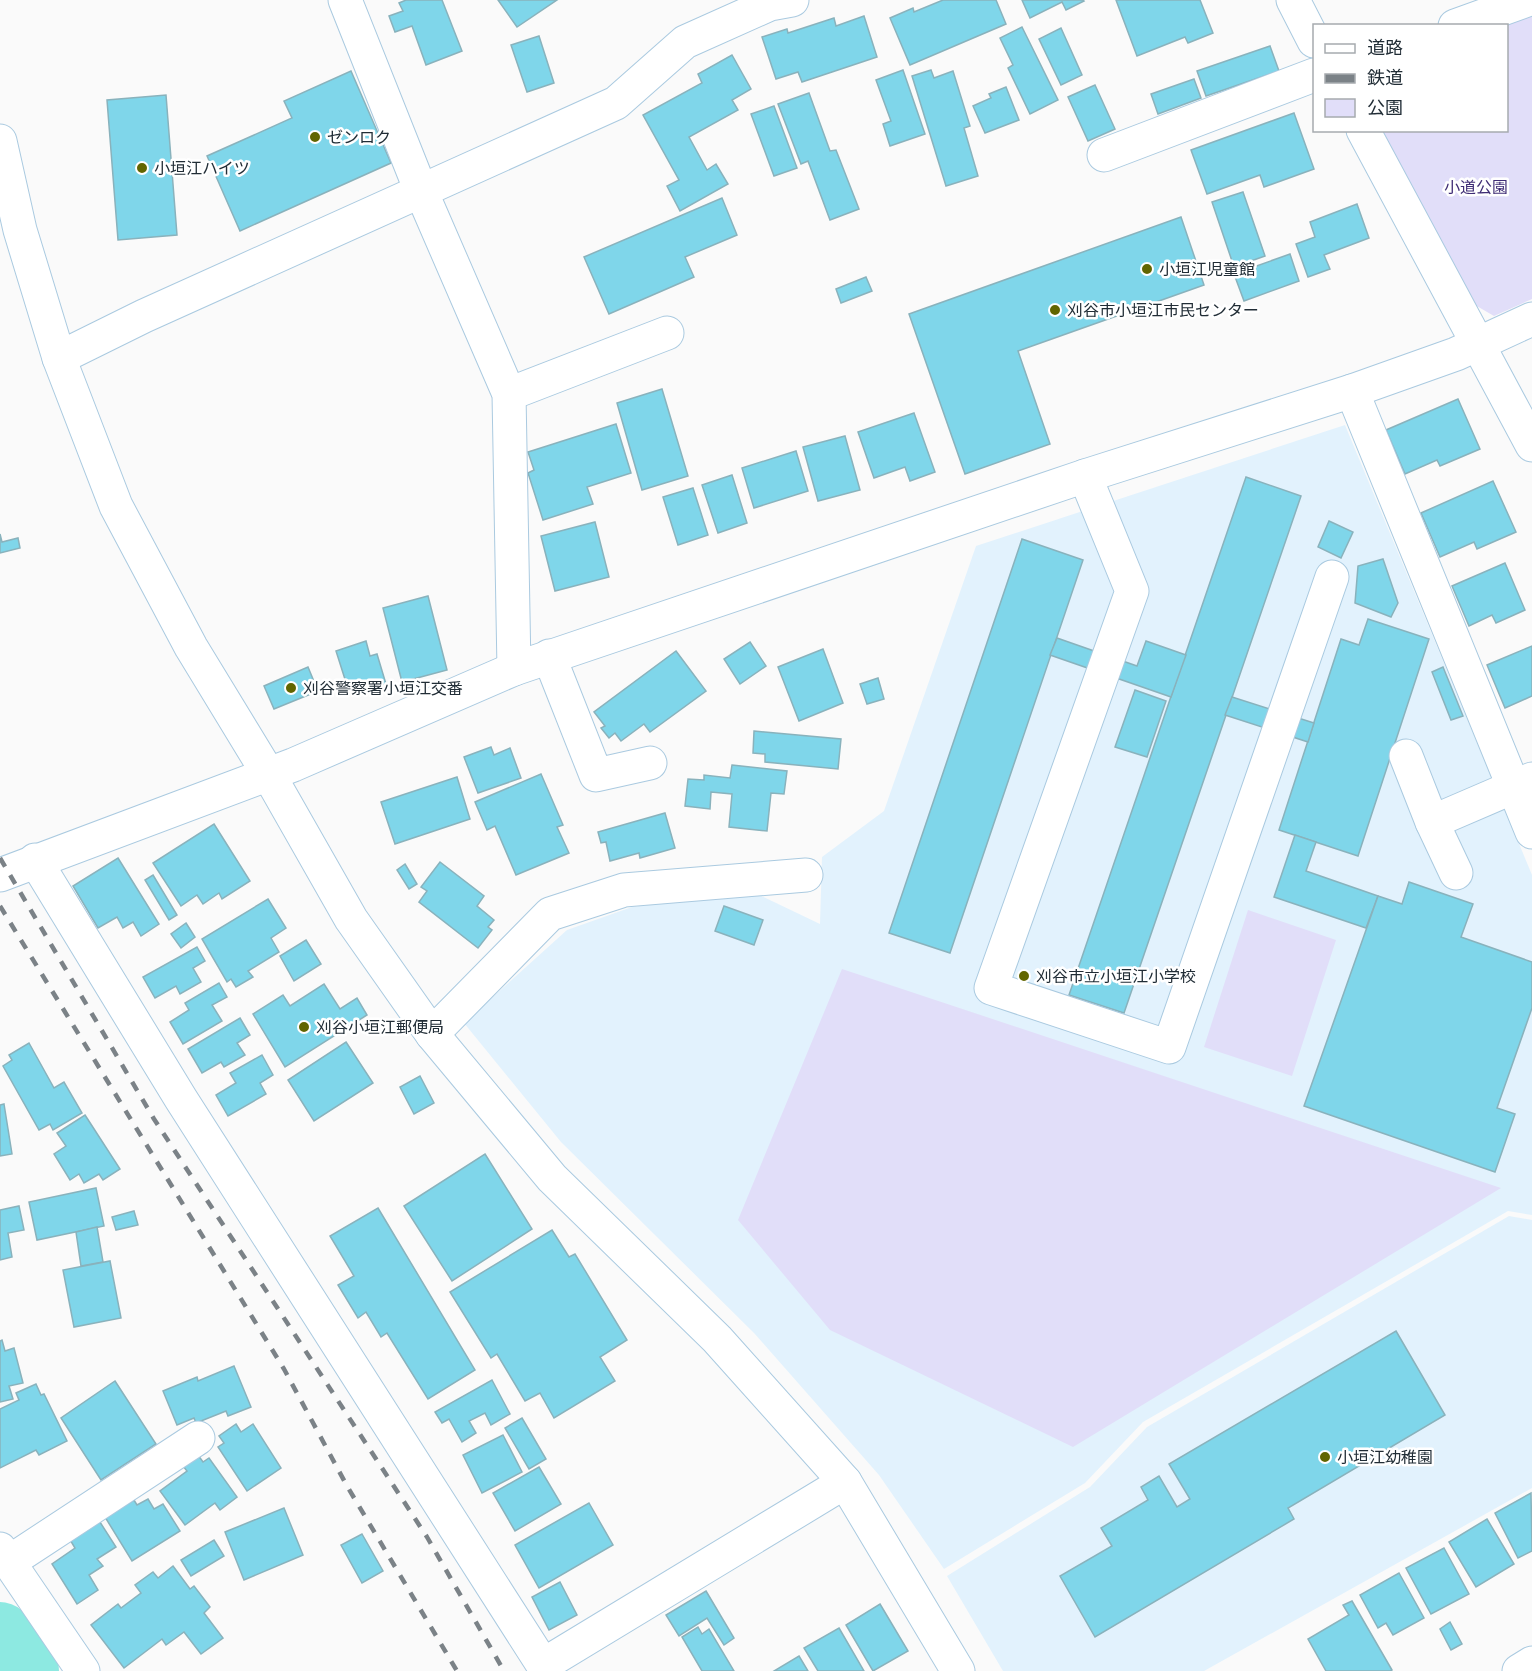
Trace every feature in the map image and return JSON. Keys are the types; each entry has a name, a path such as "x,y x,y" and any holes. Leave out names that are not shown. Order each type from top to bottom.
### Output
{"street":[{"path":"345,0 421,191 509,394 514,669"},
{"path":"59,358 144,316 616,103 685,42 770,4 792,0"},
{"path":"1293,0 1313,39"},
{"path":"1461,24 1527,0"},
{"path":"1104,155 1313,75"},
{"path":"1364,132 1532,445"},
{"path":"0,141 20,230 59,358 116,506 191,647 351,919 432,1034 552,1178 717,1339 845,1482 958,1671"},
{"path":"0,875 268,775 549,656 1085,476 1352,391 1478,344 1532,319"},
{"path":"509,394 667,333"},
{"path":"1352,391 1522,783 1532,832"},
{"path":"1085,476 1132,591 991,988 1169,1047 1332,577"},
{"path":"549,656 596,775 650,763"},
{"path":"1406,756 1432,822 1456,873"},
{"path":"1432,822 1522,783"},
{"path":"35,861 181,1099 543,1665 845,1482"},
{"path":"432,1034 549,914 624,890 806,874"},
{"path":"83,1671 4,1556 198,1438"},
{"path":"1519,1671 1532,1663"}],"shaded area":[{"name":"刈谷市立小垣江小学校","path":"1345,425 1532,875 1532,1215 1508,1211 1143,1422 1085,1483 944,1569 879,1475 754,1333 561,1142 464,1023 567,930 632,907 753,892 820,924 822,857 884,811 976,546"},
{"name":"小垣江幼稚園","path":"1509,1216 1532,1220 1532,1488 1204,1671 1003,1671 947,1576 1090,1487 1147,1427"}],"green space":[{"name":"小道公園","path":"1532,15 1532,299 1494,316 1475,305 1383,132 1508,132 1508,24 1506,24"},
{"path":"1248,910 1336,940 1292,1076 1204,1047"},
{"path":"842,969 1501,1188 1073,1447 830,1330 738,1220"}],"building":[{"path":"406,0 442,0 462,51 426,65 412,26 395,32 389,16 403,11 399,3"},
{"path":"498,0 557,0 517,27"},
{"path":"943,0 996,0 1006,24 910,65 890,18 913,8 914,12"},
{"path":"1022,0 1084,1 1066,10 1062,2 1030,18"},
{"path":"1116,0 1200,0 1213,33 1188,43 1185,37 1137,56"},
{"path":"864,16 877,57 802,82 798,72 776,79 762,37 787,29 788,33 834,18 836,26"},
{"path":"1022,27 1058,100 1030,114 1008,68 1013,65 1000,38"},
{"path":"1061,28 1082,75 1061,85 1039,39"},
{"path":"539,36 554,83 527,92 511,45"},
{"path":"1270,46 1279,71 1206,96 1197,71"},
{"path":"732,55 751,89 732,100 738,110 689,137 707,170 716,164 728,184 680,211 667,186 679,180 643,115 702,83 698,74"},
{"path":"903,70 925,134 890,146 883,124 891,121 876,80"},
{"path":"931,70 934,78 953,71 970,126 964,128 978,176 946,186 912,76"},
{"name":"ゼンロク","path":"351,71 391,163 240,231 207,156 292,118 284,101"},
{"path":"1194,79 1201,98 1158,114 1151,94"},
{"path":"1095,85 1115,129 1088,141 1068,97"},
{"path":"1006,87 1019,120 985,133 973,106 991,98 989,94"},
{"path":"809,93 830,151 836,150 859,209 830,220 808,161 801,164 778,104"},
{"name":"小垣江ハイツ","path":"166,95 177,235 118,240 107,100"},
{"path":"774,106 797,168 774,176 751,114"},
{"path":"1294,113 1314,169 1264,187 1260,175 1207,194 1191,150"},
{"path":"1243,192 1265,256 1234,267 1212,202"},
{"path":"722,198 737,235 685,257 694,277 609,314 584,257"},
{"path":"1357,204 1369,238 1324,255 1330,269 1308,277 1296,244 1315,237 1310,222"},
{"path":"1181,217 1204,285 1018,351 1050,444 965,474 909,314"},
{"path":"1290,254 1299,281 1244,301 1234,274"},
{"path":"866,277 872,291 841,303 836,289"},
{"path":"662,389 688,476 642,490 617,403"},
{"path":"1458,399 1480,449 1440,466 1437,460 1405,474 1386,430"},
{"path":"914,413 935,472 910,481 905,467 874,478 858,432"},
{"path":"616,424 631,473 587,487 593,504 543,520 528,473 534,470 528,452"},
{"path":"845,436 860,490 818,501 803,447"},
{"path":"796,451 808,491 754,508 742,468"},
{"path":"732,475 747,523 718,533 702,485"},
{"path":"1246,477 1301,496 1124,1013 1069,995"},
{"path":"1493,481 1516,532 1477,549 1474,542 1440,557 1421,513"},
{"path":"693,488 708,535 678,545 663,497"},
{"path":"1329,521 1353,532 1341,558 1318,547"},
{"path":"595,522 609,577 555,591 541,536"},
{"path":"0,534 2,542 18,538 20,548 0,553"},
{"path":"1022,539 1083,560 950,953 889,933"},
{"path":"1383,559 1398,603 1391,617 1355,603 1358,566"},
{"path":"1505,563 1525,610 1496,623 1492,615 1469,626 1452,586"},
{"path":"428,596 447,670 402,682 383,608"},
{"path":"1368,619 1429,639 1358,856 1279,830 1341,639 1359,645"},
{"path":"1057,638 1137,666 1146,641 1186,655 1171,697 1050,655"},
{"path":"366,641 370,656 377,654 386,684 350,695 336,651"},
{"path":"750,642 766,666 740,684 724,659"},
{"path":"1532,646 1532,696 1505,708 1487,665"},
{"path":"823,649 843,703 799,721 778,667"},
{"path":"676,651 706,691 650,732 644,724 621,741 615,733 609,738 601,728 605,726 594,712"},
{"path":"308,667 318,691 274,709 264,686"},
{"path":"1443,667 1463,716 1451,720 1432,672"},
{"path":"878,678 884,699 867,704 860,684"},
{"path":"1135,690 1166,701 1147,757 1115,747"},
{"path":"1232,697 1314,723 1308,742 1225,715"},
{"path":"754,731 841,739 838,769 765,762 765,754 753,753"},
{"path":"491,747 494,755 510,748 521,778 478,793 464,757"},
{"path":"732,765 787,771 784,794 771,793 767,831 729,827 732,794 711,792 710,809 685,806 688,779 704,780 704,775 730,778"},
{"path":"541,774 563,825 557,827 569,853 516,875 495,826 487,830 475,802"},
{"path":"457,777 470,819 395,844 381,802"},
{"path":"665,813 675,848 640,858 639,853 610,861 606,842 601,843 598,832"},
{"path":"214,824 250,881 222,899 219,893 203,904 197,895 181,906 153,863"},
{"path":"1295,835 1316,842 1306,871 1378,896 1366,928 1274,897"},
{"path":"118,858 159,924 141,936 133,922 123,928 117,917 98,928 73,886"},
{"path":"440,862 484,896 477,906 494,920 488,927 492,930 478,948 419,902 427,891 421,887"},
{"path":"405,864 417,884 409,889 397,870"},
{"path":"153,875 177,915 169,920 145,880"},
{"path":"1409,882 1473,904 1461,937 1532,962 1532,1008 1497,1108 1515,1114 1495,1172 1304,1106 1378,896 1402,904"},
{"path":"268,899 286,928 271,938 279,952 248,971 253,977 236,987 231,979 227,982 202,939"},
{"path":"724,906 763,920 754,945 715,931"},
{"path":"186,923 195,937 181,948 171,934"},
{"path":"306,940 321,964 294,981 280,956"},
{"path":"197,947 205,961 193,968 201,982 180,994 176,986 155,998 143,977"},
{"path":"219,983 227,997 212,1005 222,1021 183,1044 170,1022 189,1010 185,1003"},
{"path":"324,984 340,1009 357,998 367,1015 285,1067 253,1014 283,995 290,1006"},
{"path":"240,1018 250,1035 237,1043 245,1055 224,1067 221,1062 202,1073 188,1049"},
{"path":"346,1042 373,1083 314,1121 288,1080"},
{"path":"29,1043 54,1088 64,1082 82,1113 53,1130 50,1124 39,1130 3,1066 12,1060 9,1055"},
{"path":"262,1055 273,1075 260,1083 266,1094 228,1116 216,1095 236,1083 230,1073"},
{"path":"420,1076 434,1103 414,1114 400,1087"},
{"path":"4,1104 12,1154 0,1156 0,1105"},
{"path":"85,1115 120,1169 103,1180 99,1174 84,1183 79,1174 70,1180 54,1154 66,1146 57,1133"},
{"path":"485,1154 532,1229 452,1281 404,1206"},
{"path":"96,1188 104,1226 37,1240 29,1202"},
{"path":"19,1206 24,1230 8,1233 12,1257 0,1260 0,1210"},
{"path":"378,1208 475,1370 428,1399 387,1333 381,1337 366,1312 358,1318 338,1285 354,1276 330,1236"},
{"path":"134,1211 138,1225 116,1230 112,1217"},
{"path":"97,1227 103,1262 81,1266 76,1232"},
{"path":"552,1230 569,1257 575,1254 627,1340 600,1357 615,1381 554,1418 540,1393 525,1401 497,1354 491,1358 450,1292"},
{"path":"110,1261 121,1318 74,1327 63,1270"},
{"path":"1396,1331 1445,1415 1288,1508 1294,1519 1095,1637 1060,1576 1112,1546 1101,1528 1148,1500 1141,1487 1159,1476 1177,1507 1190,1499 1169,1464"},
{"path":"2,1340 5,1351 14,1348 23,1383 9,1386 13,1399 0,1402 0,1341"},
{"path":"234,1366 251,1407 228,1416 226,1411 196,1423 194,1418 177,1425 163,1391 197,1377 198,1381"},
{"path":"492,1380 510,1414 491,1425 485,1413 469,1421 476,1433 462,1442 449,1419 442,1423 435,1412"},
{"path":"115,1381 156,1444 101,1480 61,1418"},
{"path":"36,1384 41,1395 44,1394 67,1441 39,1455 36,1450 0,1468 0,1409 19,1400 16,1393"},
{"path":"522,1418 546,1459 529,1469 505,1428"},
{"path":"236,1424 241,1432 253,1424 281,1468 247,1491 218,1447 224,1443 219,1436"},
{"path":"503,1435 522,1472 482,1493 463,1455"},
{"path":"198,1455 203,1462 209,1458 237,1497 220,1510 215,1503 185,1525 160,1491 187,1471 183,1466"},
{"path":"539,1467 561,1504 515,1531 493,1493"},
{"path":"1531,1493 1532,1551 1518,1558 1495,1513"},
{"path":"148,1499 154,1509 163,1504 180,1531 132,1561 105,1517 134,1500 137,1505"},
{"path":"589,1503 613,1545 539,1588 515,1545"},
{"path":"284,1508 303,1555 244,1580 225,1532"},
{"path":"98,1519 116,1547 97,1559 103,1566 89,1575 98,1590 77,1604 52,1564 75,1548 69,1538"},
{"path":"1487,1519 1514,1564 1476,1587 1449,1542"},
{"path":"362,1534 383,1571 362,1583 341,1545"},
{"path":"214,1540 224,1556 191,1576 181,1560"},
{"path":"1444,1548 1469,1594 1431,1614 1406,1568"},
{"path":"173,1566 190,1589 194,1586 210,1607 204,1613 223,1638 201,1654 184,1632 166,1645 162,1639 124,1668 91,1625 118,1604 121,1608 141,1593 135,1585 153,1572 158,1578"},
{"path":"1399,1573 1424,1618 1393,1635 1386,1623 1378,1628 1360,1595"},
{"path":"560,1582 577,1615 549,1630 532,1597"},
{"path":"706,1591 734,1638 724,1645 707,1618 679,1636 666,1615"},
{"path":"1352,1601 1392,1670 1326,1671 1308,1639 1349,1615 1343,1605"},
{"path":"880,1604 908,1651 873,1671 846,1625"},
{"path":"1450,1622 1462,1644 1451,1650 1440,1629"},
{"path":"698,1627 702,1634 709,1629 734,1671 702,1671 682,1637"},
{"path":"839,1628 864,1671 818,1671 804,1648"},
{"path":"799,1656 808,1671 774,1671"}],"waterway":[{"path":"0,1635 26,1671"}],"railway":[{"path":"0,858 154,1119 427,1537 504,1671"},
{"path":"0,906 284,1369 347,1486 457,1671"}],"place":[{"name":"ゼンロク","path":"315,137"},
{"name":"小垣江ハイツ","path":"142,168"},
{"name":"小垣江児童館","path":"1147,269"},
{"name":"刈谷市小垣江市民センター","path":"1055,310"},
{"name":"刈谷警察署小垣江交番","path":"291,688"},
{"name":"刈谷市立小垣江小学校","path":"1024,976"},
{"name":"刈谷小垣江郵便局","path":"304,1027"},
{"name":"小垣江幼稚園","path":"1325,1457"}]}
